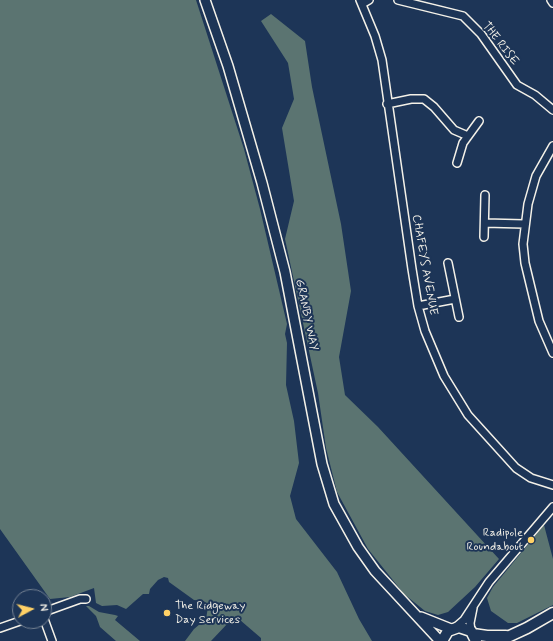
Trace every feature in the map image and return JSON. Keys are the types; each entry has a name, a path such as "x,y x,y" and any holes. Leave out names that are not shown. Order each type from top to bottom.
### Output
{"highway":[{"path":"441,641 446,633 453,628 464,628 473,635 503,639 527,628 553,613"}],"main road":[{"name":"GRANBY WAY","path":"205,0 228,66 264,190 285,272 322,464 334,504 358,547 375,571 441,641"},
{"name":"GRANBY WAY","path":"416,614 440,626 453,628"}],"street":[{"path":"361,2 369,0"},
{"name":"THE RISE","path":"398,0 463,16 481,34 517,85 535,95 553,110"},
{"name":"CHAFEYS AVENUE","path":"361,2 375,36 382,60 387,104 418,306 425,331 444,376 468,415 516,468 531,478 553,485"},
{"path":"387,104 411,99 424,99 434,107 454,130 468,136"},
{"path":"457,163 463,143 479,121"},
{"path":"553,146 536,176 524,224 525,264 531,291 539,321 553,353"},
{"path":"484,237 485,195"},
{"path":"485,223 524,224"},
{"path":"448,263 459,317"},
{"path":"418,306 456,299"},
{"path":"453,628 474,606 489,582 553,507"},
{"path":"52,609 80,599 86,599"},
{"path":"473,635 470,623 474,606"},
{"path":"0,628 12,623"},
{"path":"48,629 52,641"}],"green space":[{"path":"0,0 196,0 244,149 260,209 287,324 285,334 287,343 286,385 294,421 299,463 290,496 296,519 337,572 359,619 372,641 261,641 261,638 240,620 234,618 211,641 185,641 194,629 206,619 208,607 204,601 194,600 169,582 168,578 164,577 158,580 150,589 149,594 143,594 126,609 117,605 102,606 96,603 94,588 70,597 52,599 52,589 43,589 0,529"},
{"path":"271,14 305,41 312,87 341,224 351,291 339,357 345,395 378,427 499,559 475,587 448,612 438,615 425,611 404,594 368,549 337,492 326,448 318,393 285,239 294,201 282,128 294,99 288,63 261,21"},
{"path":"544,525 553,559 553,605 517,623 508,623 491,611 487,598 493,587"},
{"path":"86,606 89,606 99,612 118,616 115,620 140,641 116,641 100,627 96,616"}],"place":[{"name":"Radipole Roundabout","path":"531,540"},
{"name":"The Ridgeway Day Services","path":"167,613"}]}
